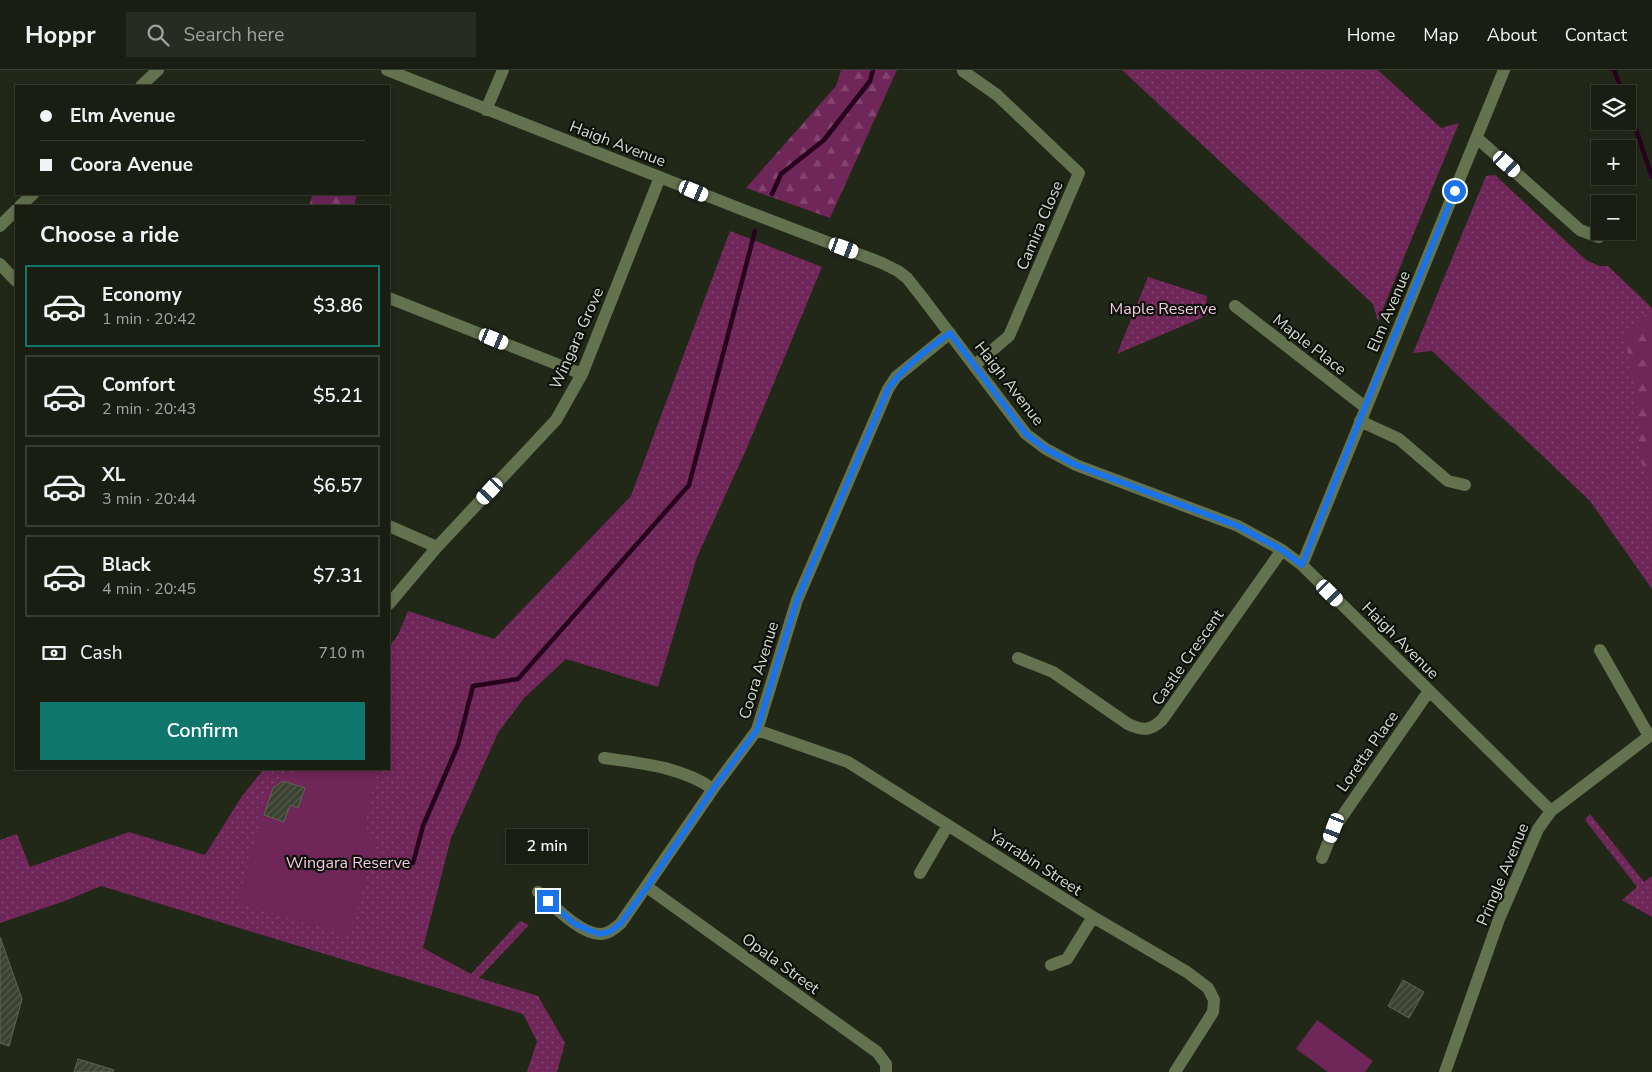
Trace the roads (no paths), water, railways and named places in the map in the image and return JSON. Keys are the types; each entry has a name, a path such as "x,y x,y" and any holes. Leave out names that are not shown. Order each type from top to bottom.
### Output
{"street":[{"path":"142,85 158,70"},
{"name":"Haigh Avenue","path":"387,70 746,211 862,254 898,271 907,278 976,365 1026,434 1046,449 1076,465 1238,526 1282,550 1302,565 1551,811"},
{"path":"486,110 503,70"},
{"name":"Elm Avenue","path":"1302,565 1504,70"},
{"name":"Camira Close","path":"963,71 997,95 1079,173 1009,336 976,365"},
{"path":"1477,138 1580,230 1591,234"},
{"name":"Wingara Grove","path":"390,603 437,547 556,420 582,374 660,177"},
{"path":"21,205 32,195"},
{"path":"0,226 15,211"},
{"path":"0,264 15,280"},
{"path":"390,298 582,374"},
{"name":"Maple Place","path":"1235,306 1365,407"},
{"name":"Coora Avenue","path":"538,892 575,924 591,931 601,934 611,931 621,923 713,789 757,730 797,600 888,389 896,377 950,333"},
{"path":"1360,421 1399,439 1448,481 1465,485"},
{"path":"390,526 437,547"},
{"name":"Castle Crescent","path":"1018,658 1053,672 1128,724 1140,730 1154,727 1162,720 1282,550"},
{"path":"1600,650 1651,734"},
{"name":"Loretta Place","path":"1322,858 1334,828 1429,691"},
{"name":"Yarrabin Street","path":"757,730 848,762 1093,918 1187,972 1208,988 1214,1000 1213,1012 1175,1072"},
{"name":"Pringle Avenue","path":"1445,1072 1499,918 1538,829 1551,811 1651,734"},
{"path":"604,758 655,765 701,781 713,789"},
{"path":"920,873 948,825"},
{"name":"Opala Street","path":"647,887 877,1052 886,1064 886,1072"},
{"path":"1051,965 1067,959 1093,918"}],"waterway":[{"path":"772,194 781,174 824,140 870,81 873,70"},
{"path":"1614,70 1620,85"},
{"path":"1636,130 1652,177"},
{"path":"413,863 423,826 458,745 473,686 518,679 689,485 755,231"}],"park label":[{"name":"Maple Reserve","path":"1163,308"},
{"name":"Wingara Reserve","path":"348,862"}]}
